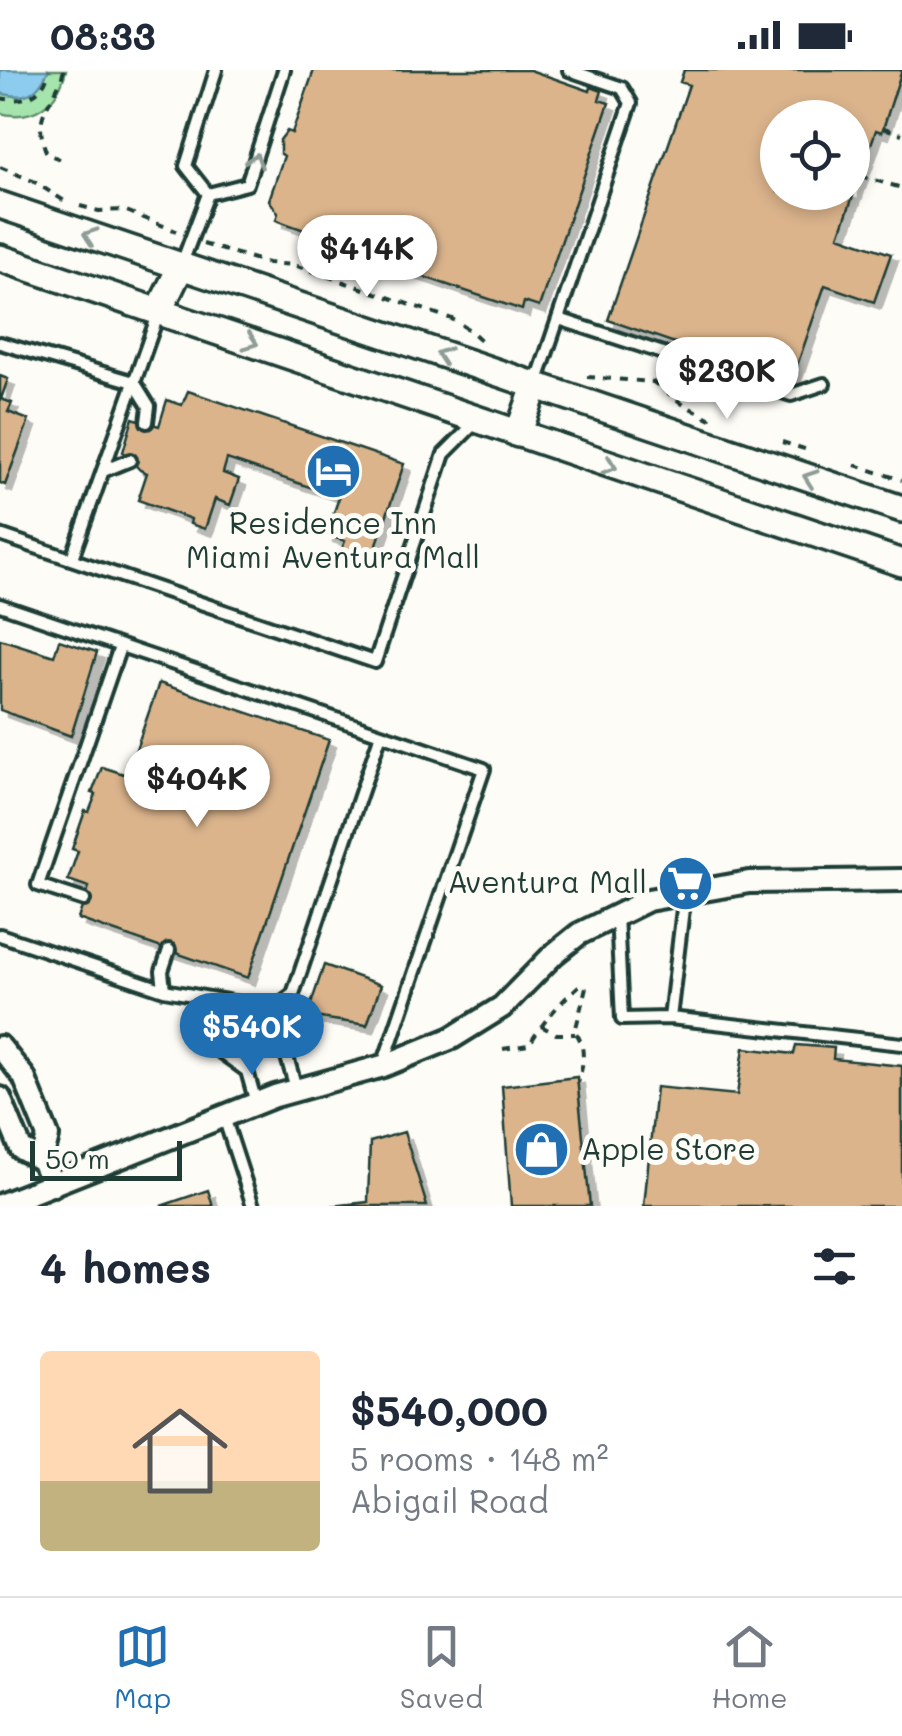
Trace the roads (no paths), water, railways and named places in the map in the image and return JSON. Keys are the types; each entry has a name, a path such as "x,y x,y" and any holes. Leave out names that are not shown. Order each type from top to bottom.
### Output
{"street":[{"path":"0,205 902,509"},
{"path":"0,258 902,563"},
{"path":"159,311 181,266"},
{"path":"518,434 535,386"},
{"path":"0,1206 296,1088 383,1066 452,1038 486,1020 564,945 648,900 770,880 899,878"},
{"path":"0,1047 24,1076 48,1136 42,1160 52,1185"},
{"path":"0,1098 21,1149 42,1160"}],"lane":[{"path":"208,194 186,166 216,70"},
{"path":"208,194 247,184 284,70"},
{"path":"535,386 630,103 622,88 569,70"},
{"path":"181,266 208,194"},
{"path":"72,558 159,311"},
{"path":"559,318 791,395 824,384"},
{"path":"0,343 134,382 149,406 147,422"},
{"path":"0,535 375,662 444,454 478,420"},
{"path":"102,471 130,460"},
{"path":"0,605 484,768 383,1066"},
{"path":"84,900 38,885 120,647"},
{"path":"0,935 164,990 273,1009 294,994 380,734"},
{"path":"670,1018 685,891"},
{"path":"617,914 622,1018 670,1018 902,1044"},
{"path":"164,990 162,971 169,950"},
{"path":"273,1009 296,1088"},
{"path":"218,1050 247,1071 256,1103"},
{"path":"224,1116 251,1206"}],"water":[{"path":"0,70 48,71 35,90 16,96 0,93"}],"place":[{"name":"Residence Inn Miami Aventura Mall","path":"333,471"},
{"name":"Aventura Mall","path":"686,883"},
{"name":"Apple Store","path":"542,1150"}]}
